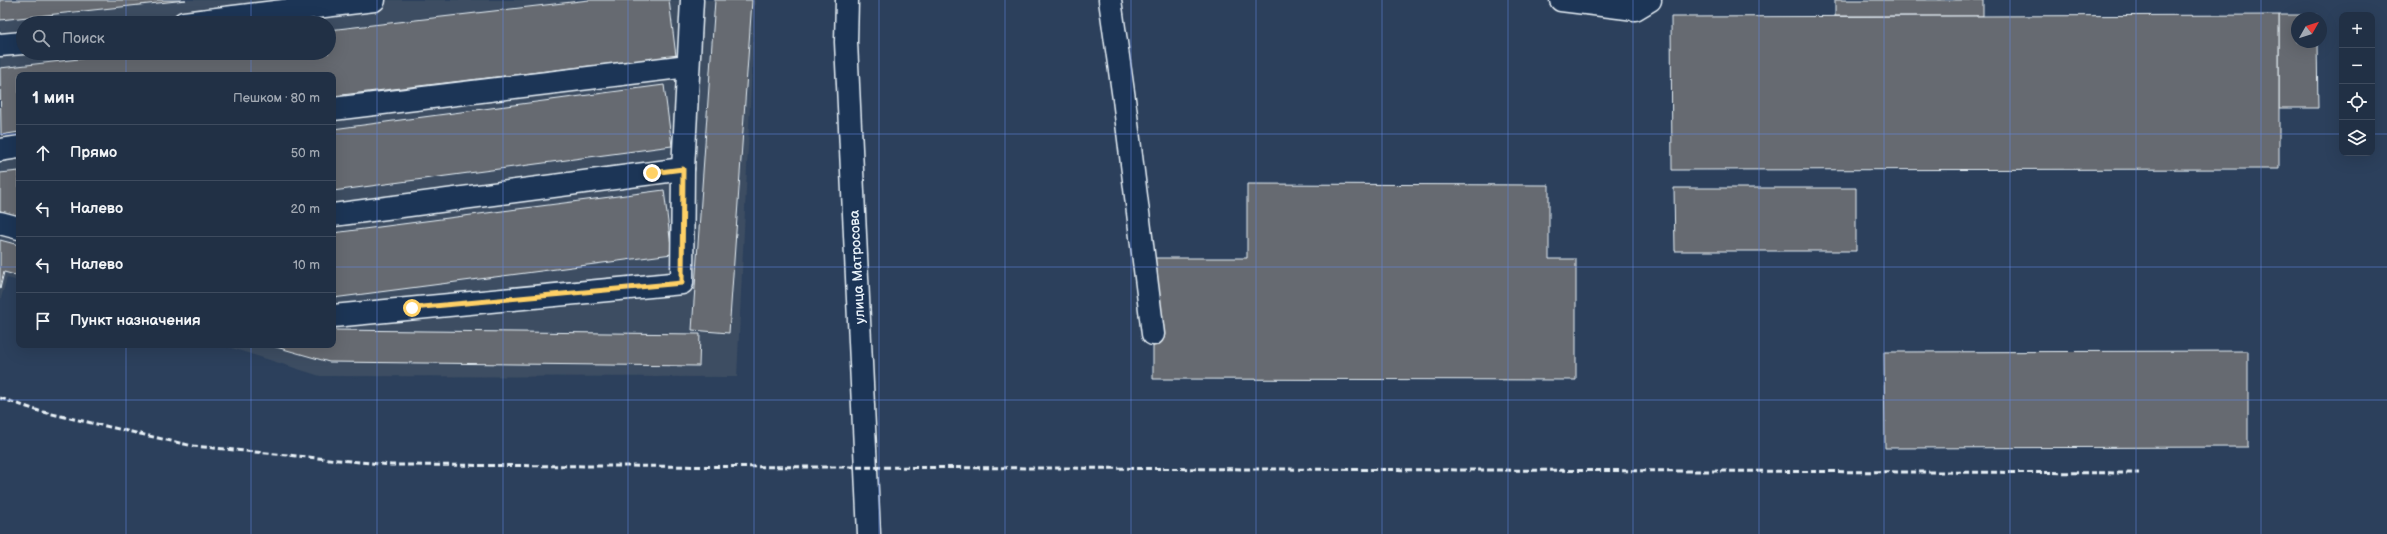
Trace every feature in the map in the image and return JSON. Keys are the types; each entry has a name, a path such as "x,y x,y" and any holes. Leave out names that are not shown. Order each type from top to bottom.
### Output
{"street":[{"path":"242,16 374,0"},
{"path":"336,316 682,283 683,169 692,0"},
{"name":"улица Матросова","path":"847,0 846,42 869,534"},
{"path":"1110,0 1124,99 1153,334"},
{"path":"1561,0 1635,9 1650,0"},
{"path":"0,45 16,44"},
{"path":"336,109 688,66"},
{"path":"0,150 16,147"},
{"path":"336,216 683,169"},
{"path":"0,223 16,227"}],"shaded area":[{"path":"0,0 755,0 737,377 320,376 231,348 336,348 336,72 16,72 16,280 7,278 0,301"}],"building":[{"path":"0,0 186,0 37,16 16,16 16,18 0,20"},
{"path":"589,0 669,0 676,56 336,96 336,72 16,72 16,132 1,135 0,68 70,60 336,60 336,29"},
{"path":"715,0 752,0 729,333 692,330"},
{"path":"1835,0 1983,0 1983,16 1835,16"},
{"path":"2279,15 2291,15 2291,48 2317,48 2318,108 2279,108"},
{"path":"2279,15 2279,169 1672,170 1671,17"},
{"path":"664,85 672,146 336,191 336,129"},
{"path":"16,171 16,216 0,211 0,173"},
{"path":"1247,184 1549,185 1549,259 1576,259 1576,380 1153,379 1153,258 1247,258"},
{"path":"1674,188 1856,188 1856,251 1675,251"},
{"path":"664,190 672,254 336,298 336,233"},
{"path":"0,240 16,244 16,275 4,272 0,289"},
{"path":"336,330 700,334 699,366 329,362 280,348 336,348"},
{"path":"2248,351 2248,447 1885,448 1884,352"}],"railway":[{"path":"0,398 39,411 193,446 391,465 2139,473"}],"route":[{"path":"412,308 682,283 683,169 652,173"}]}
